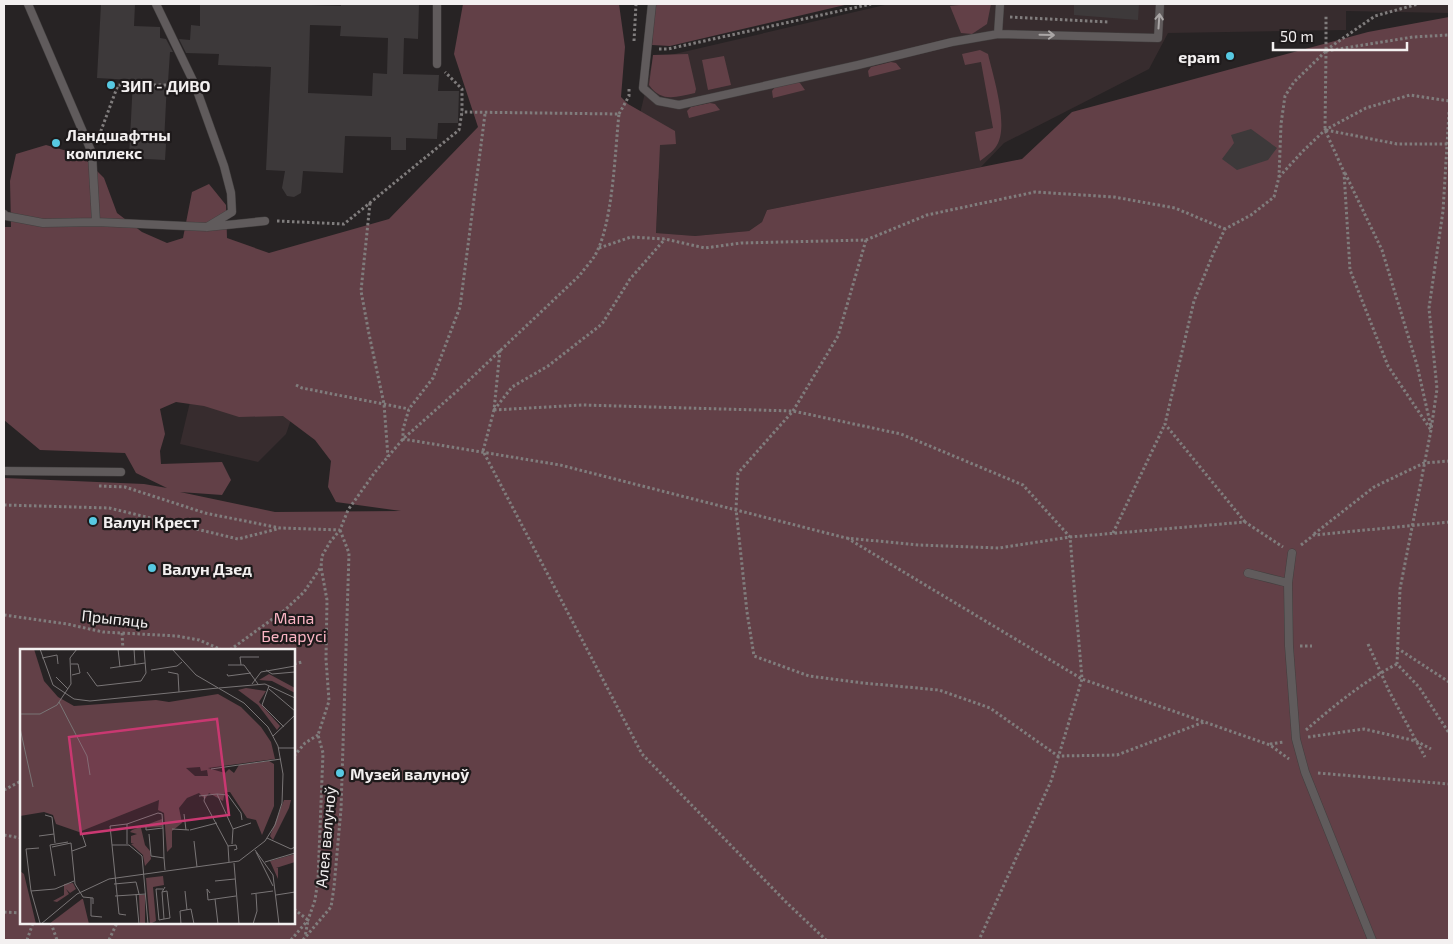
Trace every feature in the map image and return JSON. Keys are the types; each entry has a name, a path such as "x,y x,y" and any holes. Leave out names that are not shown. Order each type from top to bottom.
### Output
{"lane":[{"path":"28,4 92,153 96,222"},
{"path":"156,4 195,84 232,193 232,212 207,227"},
{"path":"437,4 437,64"},
{"path":"652,4 643,88 658,101 679,105 952,42 998,34 1158,38 1160,4"},
{"path":"998,34 1000,4"},
{"path":"4,214 43,223 96,222 207,227 265,221"},
{"path":"4,472 121,472"},
{"path":"1292,552 1288,583 1289,646 1296,739 1305,772 1372,940"},
{"path":"1248,572 1288,583"}],"path":[{"path":"636,4 633,49 648,50 668,49 871,4"},
{"path":"1113,533 1165,424 1194,301 1225,229 1251,215 1274,197 1279,177 1281,124 1285,96 1294,82 1326,51 1375,16 1418,4"},
{"path":"1010,10 1010,17 1116,23"},
{"path":"1326,15 1325,130 1382,250 1417,365 1431,430"},
{"path":"1326,51 1413,37 1449,35"},
{"path":"265,221 344,224 459,130 462,112 462,89 437,64"},
{"path":"92,153 118,85 195,84"},
{"path":"304,939 315,900 318,880 323,753 318,735 329,701 326,659 327,600 322,556 340,530 348,510 403,439 580,275 595,257 603,236 610,206 619,114 629,96 630,87"},
{"path":"1279,177 1325,130 1366,108 1410,95 1449,100"},
{"path":"462,112 485,114 619,114"},
{"path":"1449,112 1443,211 1429,308 1437,389 1431,430 1400,589 1397,648 1397,664 1419,687 1449,733"},
{"path":"403,439 403,429 409,410 433,378 460,307 485,114"},
{"path":"1325,130 1397,144 1448,144"},
{"path":"1344,172 1350,270 1388,366 1431,430"},
{"path":"598,248 631,237 665,239 705,248 741,243 866,240 927,215 1035,192 1114,197 1175,208 1225,229"},
{"path":"370,203 361,291 368,334 384,404 388,457"},
{"path":"494,410 512,387 548,366 602,324 630,279 665,239"},
{"path":"866,240 838,336 793,411 738,473 736,509 747,612 754,656 809,676 939,690 990,708 1058,756 1117,755 1204,722"},
{"path":"500,350 494,410 483,451 642,754 787,903 826,940"},
{"path":"296,385 302,388 409,410"},
{"path":"494,410 582,405 793,411 902,434 1023,484 1070,537 1082,679 1051,781 979,940"},
{"path":"1165,424 1245,522 1292,552 1374,487 1424,464 1449,460"},
{"path":"403,439 560,465 846,538 919,545 999,548 1070,537 1245,522"},
{"path":"97,486 125,487 205,513 280,528 340,530"},
{"path":"4,505 109,508 238,539 280,528"},
{"path":"1314,535 1449,522"},
{"name":"Алея валуноў","path":"304,939 331,907 341,809 349,553 340,530"},
{"path":"846,538 1082,679 1270,745 1305,772 1449,784"},
{"path":"231,649 286,610 304,592 322,567"},
{"name":"Прыпяць","path":"4,615 67,624 103,632 177,636 199,640 220,649"},
{"path":"122,633 123,649"},
{"path":"1368,644 1389,691 1425,757"},
{"path":"1397,648 1449,682"},
{"path":"295,664 302,662"},
{"path":"1296,739 1337,703 1381,672 1397,664"},
{"path":"1270,745 1296,739 1364,729 1416,741 1431,749"},
{"path":"295,755 305,743 318,735"},
{"path":"4,790 20,782"},
{"path":"4,835 20,838"},
{"path":"295,910 308,920"},
{"path":"4,912 20,913"},
{"path":"291,940 308,920"},
{"path":"27,940 33,924"},
{"path":"51,924 57,940"},
{"path":"109,940 117,924"}],"shaded area":[{"path":"889,4 1449,4 1449,13 1346,11 1346,30 1168,33 1149,69 1004,143 981,167 767,210 762,222 749,231 695,236 656,233 659,181 639,118 653,59"},
{"path":"205,339 302,388 286,434 258,462 180,444"}],"green space":[{"name":"Мапа Беларусі","path":"463,4 619,4 625,47 621,97 628,104 675,131 676,144 660,145 656,233 695,236 749,231 762,222 767,210 1022,159 1072,112 1368,32 1449,17 1449,940 4,940 4,478 144,484 167,488 136,473 125,453 40,450 4,420 4,227 11,227 10,181 16,154 46,145 81,155 104,178 117,213 142,232 167,243 183,238 192,192 209,184 226,205 227,238 269,253 389,219 478,127 454,54","holes":["176,402 204,406 239,417 283,416 315,440 331,461 328,487 336,502 401,511 275,512 180,492 222,495 231,480 222,462 161,464 160,451 165,434 160,409"]},
{"path":"655,4 849,4 670,46 652,45"},
{"path":"991,4 987,24 972,34 961,33 950,6"},
{"path":"980,50 988,54 999,100 1001,125 997,145 992,152 980,161 975,132 993,128 981,62 965,65 962,54"},
{"path":"688,54 696,89 695,93 670,97 654,91 649,85 653,55"},
{"path":"724,56 731,85 708,90 702,60"},
{"path":"891,62 896,63 901,69 869,77 868,71 871,67"},
{"path":"800,83 805,90 773,98 772,91 775,87"},
{"path":"710,103 715,104 720,110 689,118 687,111 691,107"}],"building":[{"path":"101,4 135,4 134,26 160,27 160,38 166,39 173,52 170,52 167,82 165,160 129,158 133,80 97,78"},
{"path":"200,4 311,4 341,6 341,4 419,4 418,39 404,38 403,74 439,75 438,91 459,91 458,123 438,123 437,139 406,138 406,150 391,150 391,137 345,136 343,173 303,171 301,193 294,197 287,196 282,188 285,171 266,170 271,67 218,65 219,54 186,53 179,39 190,40 191,25 200,26","holes":["310,25 341,26 340,36 388,38 387,74 373,73 372,96 308,93"]},
{"path":"1074,4 1139,4 1138,20 1074,15"},
{"path":"1251,129 1277,148 1268,160 1237,170 1222,159 1234,143 1231,135"}],"place":[{"name":"epam","path":"1230,56"},
{"name":"ЗИП - ДИВО","path":"111,85"},
{"name":"Ландшафтны комплекс","path":"56,143"},
{"name":"Валун Крест","path":"93,521"},
{"name":"Валун Дзед","path":"152,568"},
{"name":"Музей валуноў","path":"340,773"}]}
